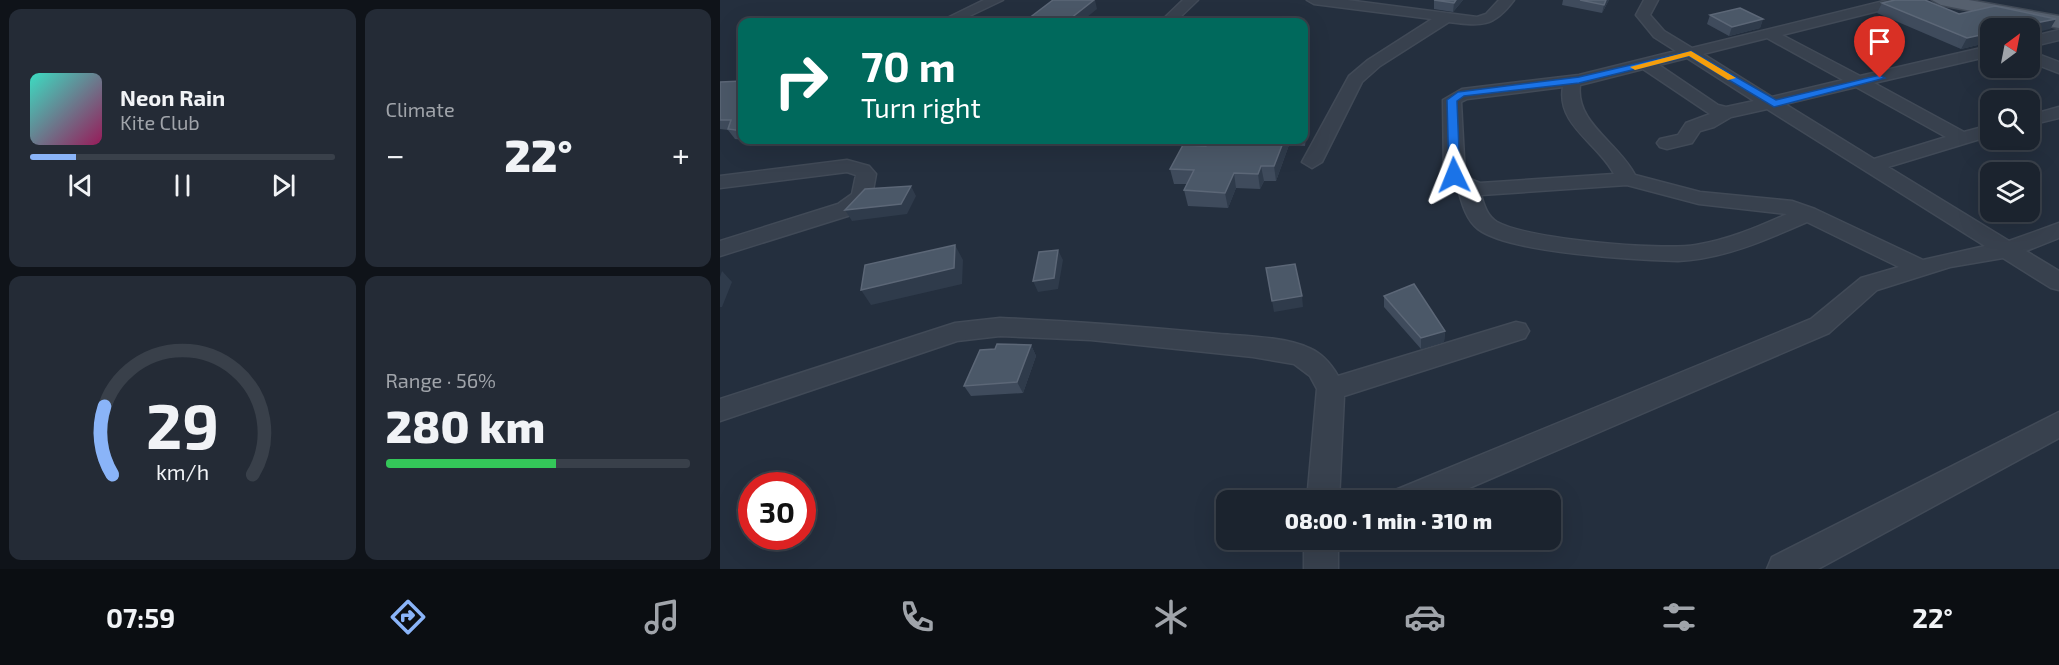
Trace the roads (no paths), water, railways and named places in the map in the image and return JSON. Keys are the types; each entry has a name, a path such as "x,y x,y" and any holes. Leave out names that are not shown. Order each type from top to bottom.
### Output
{"main road":[{"path":"1941,0 2059,22"},
{"path":"2011,0 2059,9"}],"street":[{"path":"960,0 993,2"},
{"path":"1171,18 1191,0"},
{"path":"1314,0 1483,21 1491,17 1507,0"},
{"path":"1651,0 1643,12 1653,29 2059,282"},
{"path":"1905,0 1572,81 1462,94 1452,100 1454,175 1457,181 1468,186 1490,189 1627,179 1699,198 1784,206 1807,214 1921,268"},
{"path":"955,18 993,2"},
{"path":"1312,162 1354,80 1374,63 1446,17"},
{"path":"1770,34 1960,137"},
{"path":"2040,40 2059,35"},
{"path":"1667,143 1685,139 1693,127 1708,123 1725,113 1774,104 1980,53"},
{"path":"2040,60 2059,68"},
{"path":"1646,64 1712,109 1725,113"},
{"path":"1572,81 1571,110 1580,124 1610,152 1627,179"},
{"path":"2040,117 2059,112"},
{"path":"1874,165 1980,132"},
{"path":"720,182 847,166 862,170 866,174 862,196 846,209 720,249"},
{"path":"1468,186 1476,213 1489,227 1523,237 1642,255 1692,253 1736,244 1807,214"},
{"path":"1430,490 1820,326 1869,284 1948,260 2006,250 2059,230"},
{"path":"720,410 955,332 1000,327 1091,331 1253,347 1301,355 1320,369 1331,389 1324,490"},
{"path":"1331,389 1516,331"},
{"path":"1784,569 2059,424"},
{"path":"1321,550 1321,569"}]}
